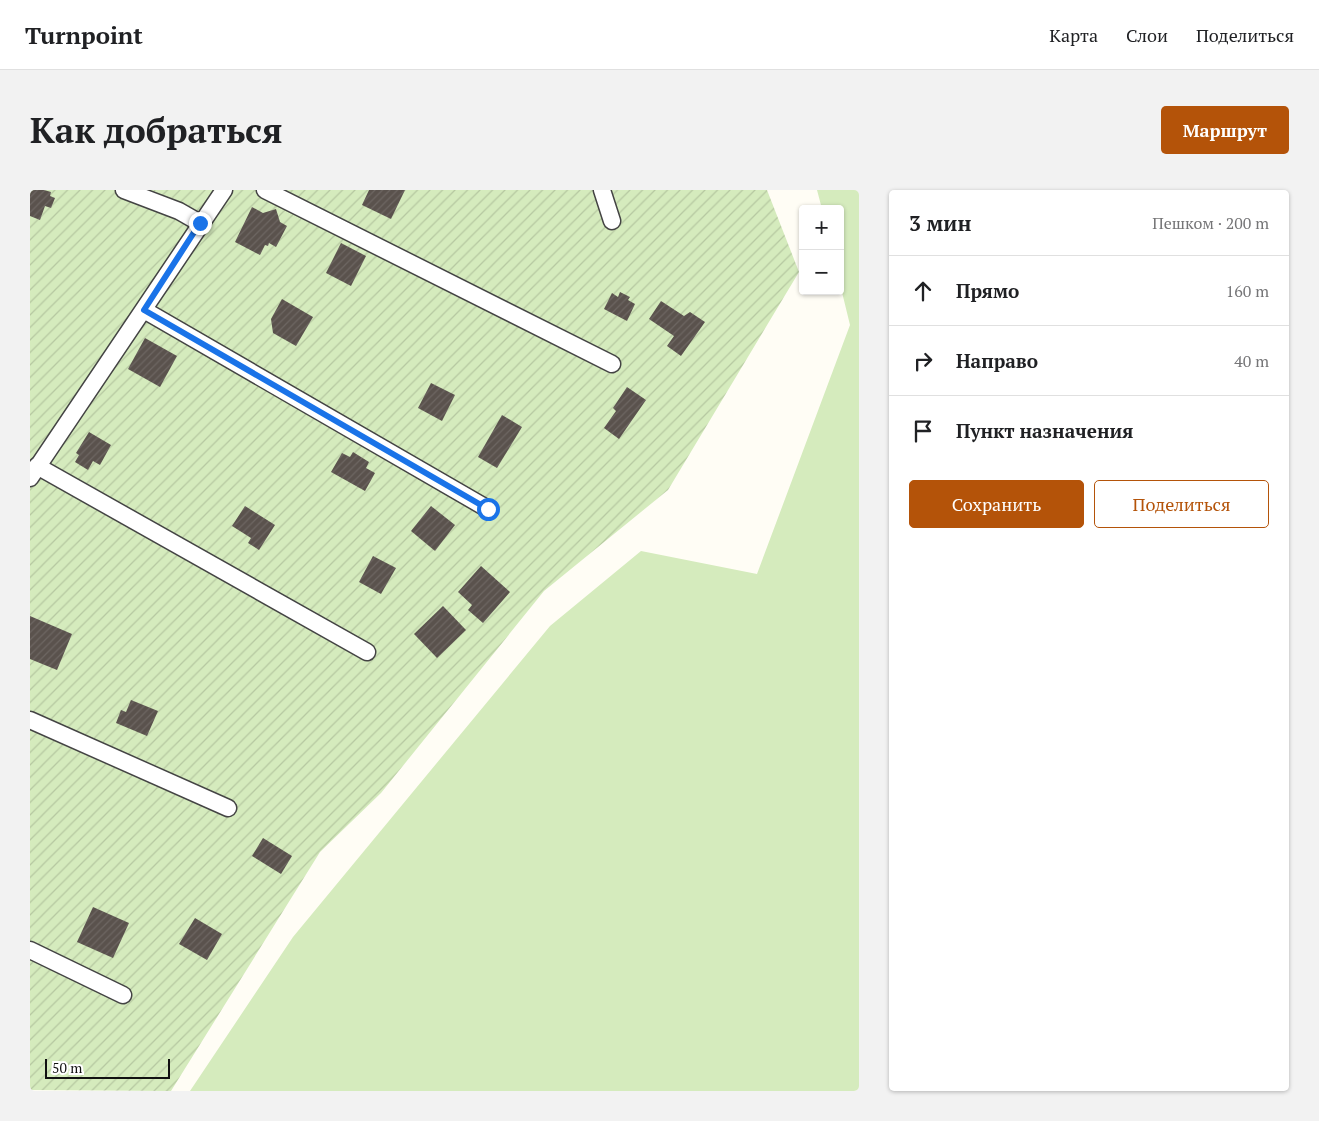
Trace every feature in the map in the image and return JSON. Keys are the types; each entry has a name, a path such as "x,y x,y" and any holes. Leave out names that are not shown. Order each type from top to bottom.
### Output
{"street":[{"path":"124,190 179,211 200,223"},
{"path":"224,190 34,472 367,652"},
{"path":"265,190 612,364"},
{"path":"602,190 612,221"},
{"path":"144,310 488,509"},
{"path":"30,720 228,808"},
{"path":"30,950 123,995"}],"green space":[{"path":"30,190 767,190 799,272 668,490 544,591 381,793 320,852 171,1091 30,1090"},
{"path":"817,190 859,190 859,1091 190,1091 293,937 550,626 641,551 757,574 850,325 843,295 844,205 821,205"}],"building":[{"path":"30,190 51,192 50,196 55,198 51,208 45,206 40,220 30,216"},
{"path":"369,190 405,190 391,219 362,205"},
{"path":"252,207 263,213 276,209 280,222 287,226 276,247 269,243 268,246 265,245 260,255 235,242"},
{"path":"341,243 366,256 351,286 326,273"},
{"path":"620,292 630,297 628,300 635,304 627,321 604,309 612,293 618,297"},
{"path":"282,299 313,317 296,346 273,333 271,319"},
{"path":"661,301 684,316 690,312 705,322 681,356 667,346 674,336 649,319"},
{"path":"145,338 177,356 160,387 128,369"},
{"path":"431,383 455,395 442,421 418,408"},
{"path":"627,387 646,400 619,439 604,428 616,411 613,408"},
{"path":"502,415 522,427 497,468 478,457"},
{"path":"89,432 111,445 100,465 93,461 88,470 75,462 79,455 76,453"},
{"path":"353,452 369,462 366,468 375,473 365,491 331,472 342,453 350,457"},
{"path":"245,506 275,525 259,550 248,543 251,538 232,526"},
{"path":"431,506 455,525 435,551 411,531"},
{"path":"373,556 396,568 381,594 359,582"},
{"path":"481,566 510,592 483,623 468,610 472,605 458,592"},
{"path":"443,606 466,630 437,658 414,634"},
{"path":"30,616 72,634 57,670 30,659"},
{"path":"131,700 158,711 147,736 116,723 121,710 126,712"},
{"path":"263,838 292,856 281,874 252,856"},
{"path":"93,907 129,923 113,958 77,942"},
{"path":"195,918 222,934 207,960 179,944"}],"route":[{"path":"200,223 144,310 488,509"}]}
